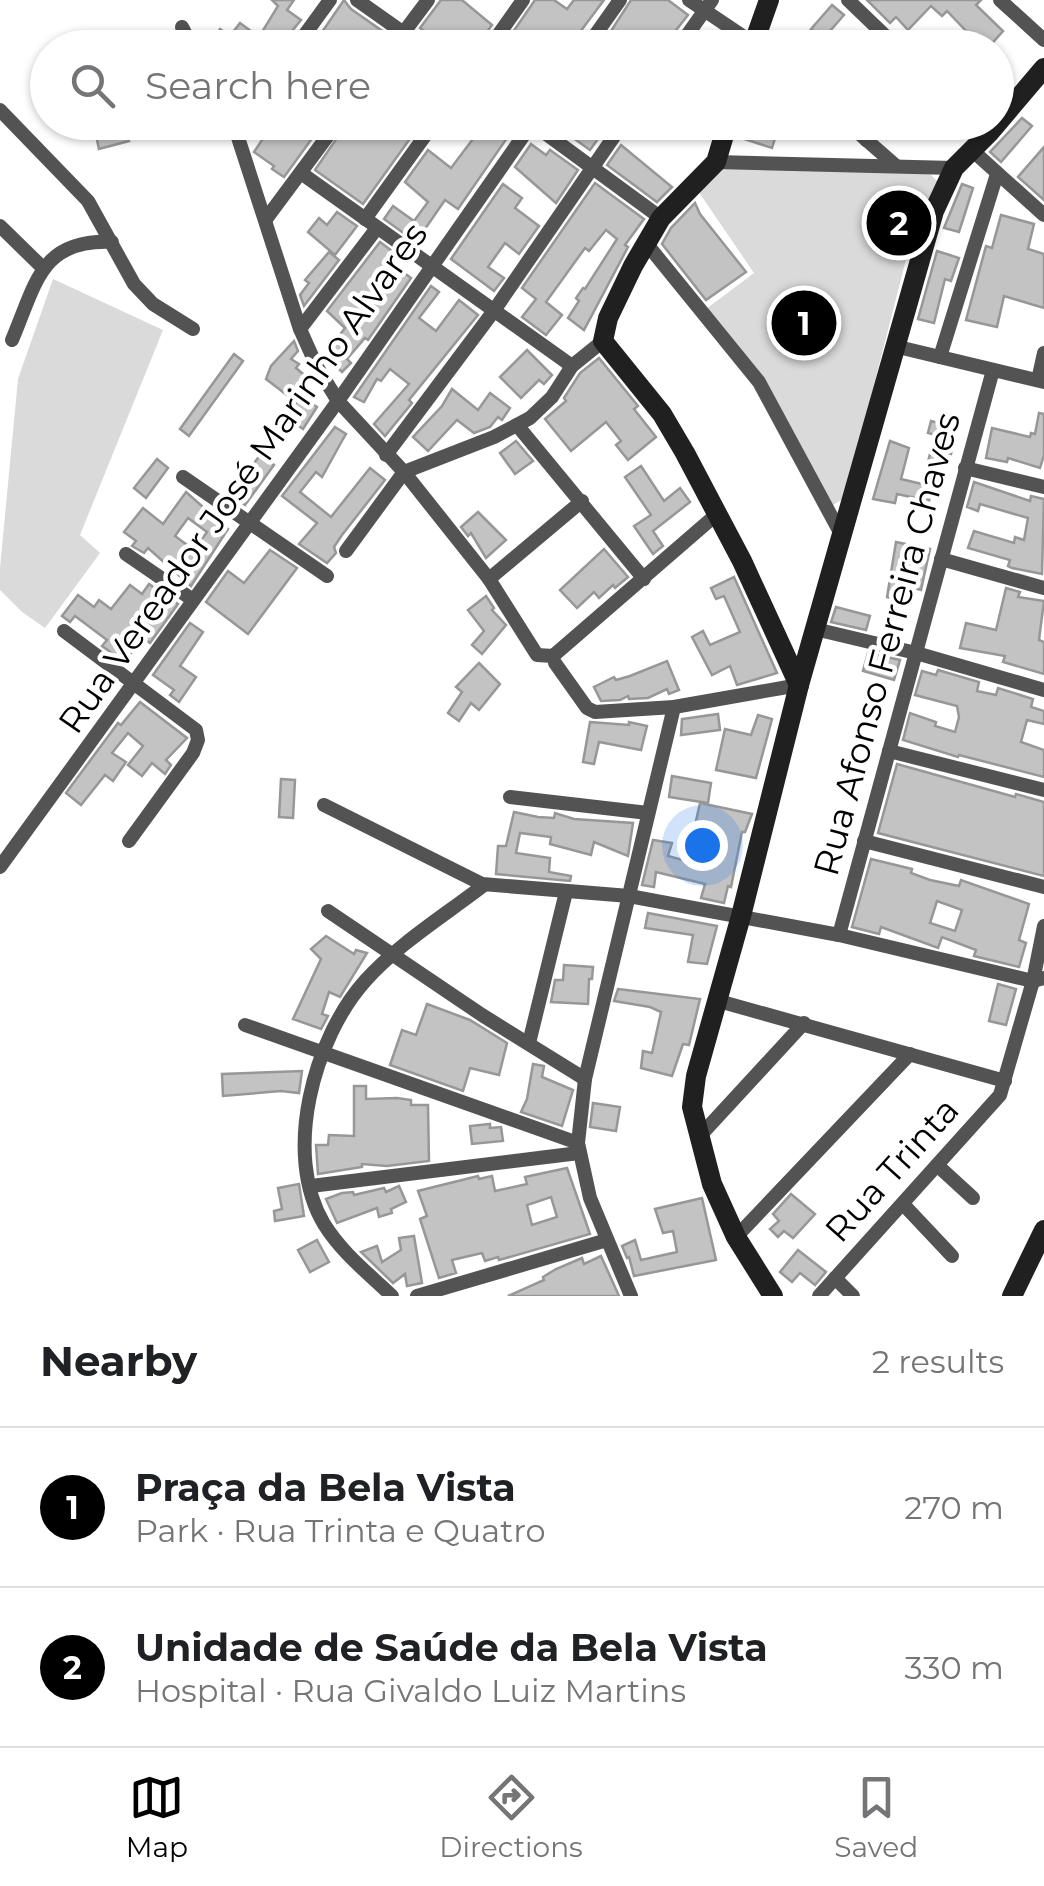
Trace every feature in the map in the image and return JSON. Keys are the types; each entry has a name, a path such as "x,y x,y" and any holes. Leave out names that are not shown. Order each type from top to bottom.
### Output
{"street":[{"path":"308,30 330,0"},
{"path":"356,0 399,30"},
{"path":"405,30 428,0"},
{"path":"501,30 523,0"},
{"path":"599,30 620,0"},
{"path":"689,0 708,6 736,30"},
{"path":"760,30 769,0"},
{"path":"848,0 879,30"},
{"path":"1000,0 1044,40"},
{"path":"691,30 708,6"},
{"path":"1014,101 1042,75"},
{"path":"0,110 88,201 134,284 153,304 192,329"},
{"path":"241,140 300,329 317,366 338,401 404,472 489,579 537,655 553,656 718,514"},
{"path":"266,218 325,140"},
{"path":"300,329 423,140"},
{"name":"Rua Vereador José Marinho Alvares","path":"0,867 338,401 520,140"},
{"path":"555,140 661,218"},
{"path":"386,455 493,312 611,140"},
{"path":"346,550 404,472 541,410 572,366 602,341 608,318 661,218 716,162 723,140"},
{"path":"866,140 895,166"},
{"path":"773,1296 736,1236 712,1184 692,1107 696,1076 799,685 934,211 954,168 973,151 978,140"},
{"path":"973,151 1044,215"},
{"path":"716,162 954,168"},
{"path":"302,173 572,366"},
{"path":"940,357 997,174"},
{"path":"0,226 43,268"},
{"path":"12,340 43,268 62,250 86,241 112,242"},
{"path":"646,243 759,382 842,536"},
{"path":"602,341 662,414 718,514 799,685"},
{"path":"894,346 1041,381 1044,353"},
{"name":"Rua Afonso Ferreira Chaves","path":"839,934 993,370"},
{"path":"517,424 644,579"},
{"path":"965,468 1044,487"},
{"path":"184,477 327,576"},
{"path":"489,579 582,501"},
{"path":"126,554 193,600"},
{"path":"940,559 1044,588"},
{"path":"815,629 1044,690"},
{"path":"64,631 192,724 198,740 193,753 129,841"},
{"path":"555,663 594,712 674,707 799,685"},
{"path":"631,1296 590,1198 579,1148 584,1079 674,707"},
{"path":"889,750 1044,790"},
{"path":"510,796 648,813"},
{"path":"324,805 483,884 629,896 839,934 1038,980"},
{"path":"864,841 1044,887"},
{"path":"392,1296 342,1249 322,1220 305,1140 311,1088 322,1054 345,1007 367,979 483,884"},
{"path":"528,1043 566,892"},
{"path":"328,911 584,1079"},
{"path":"715,1000 1006,1081 1038,980 1044,926"},
{"path":"698,1138 804,1024"},
{"path":"246,1025 579,1148"},
{"path":"736,1236 910,1054"},
{"name":"Rua Trinta","path":"820,1296 1000,1095 1006,1081"},
{"path":"312,1186 579,1148"},
{"path":"937,1166 973,1198"},
{"path":"903,1204 952,1256"},
{"path":"1012,1296 1038,1260 1044,1230"},
{"path":"417,1296 608,1240"},
{"path":"835,1278 852,1296"}],"shaded area":[{"path":"723,168 930,174 938,182 910,244 845,498 833,505 706,309 754,273 696,188"},
{"path":"53,279 163,330 80,535 100,553 45,628 0,590 0,568 18,379"}],"building":[{"path":"272,0 294,0 287,10 301,20 293,30 263,30 278,6"},
{"path":"344,0 381,30 323,30"},
{"path":"441,0 462,0 492,25 488,30 420,28"},
{"path":"535,0 554,0 567,9 574,0 604,0 582,30 514,30"},
{"path":"631,0 668,0 688,15 676,30 612,30"},
{"path":"867,0 981,0 976,5 1002,30 965,30 947,11 942,16 931,6 908,30 896,17 890,23"},
{"path":"832,5 844,15 831,30 811,29"},
{"path":"1022,118 1032,126 1001,162 990,152 1001,140 1014,140 1014,126"},
{"path":"97,140 129,140 129,141 99,149"},
{"path":"262,140 311,140 284,177 254,152"},
{"path":"336,140 409,140 363,204 315,170"},
{"path":"472,140 506,140 458,209 445,200 416,242 384,219 393,206 414,221 428,202 405,182 428,150 451,168"},
{"path":"576,140 597,140 590,150"},
{"path":"747,140 774,140 772,148"},
{"path":"531,144 546,155 550,150 578,170 556,203 515,167"},
{"path":"621,145 672,187 657,202 607,165"},
{"path":"1044,147 1044,200 1018,177"},
{"path":"595,183 644,219 625,245 628,247 584,330 568,318 579,301 576,298 617,239 606,230 589,251 585,248 546,302 562,315 546,335 522,317 536,299 522,288"},
{"path":"503,184 522,198 515,208 539,226 519,254 505,243 488,267 504,278 494,291 451,259"},
{"path":"962,184 973,188 959,232 944,228"},
{"path":"695,203 746,272 706,300 662,244 671,228"},
{"path":"337,212 357,226 335,255 308,232 319,218 327,225"},
{"path":"1001,215 1034,224 1028,249 1044,254 1044,308 1004,296 997,327 966,320 986,246 992,248"},
{"path":"380,242 392,251 386,259 411,278 368,340 365,338 347,359 351,363 342,372 324,355 345,328 327,311"},
{"path":"937,251 959,258 951,281 945,279 934,323 918,319"},
{"path":"329,252 339,260 304,306 300,295 309,283 305,280"},
{"path":"431,286 439,292 419,318 436,331 459,300 478,315 385,436 374,424 409,384 390,369 381,381 377,379 364,402 354,397"},
{"path":"294,341 298,351 291,359 308,378 292,399 266,379 271,366"},
{"path":"527,350 552,375 544,384 539,380 521,398 500,377"},
{"path":"234,354 243,361 189,436 180,429"},
{"path":"599,358 638,406 634,409 656,437 628,460 616,445 621,441 606,422 571,451 545,419 566,401 564,398 580,373"},
{"path":"452,389 478,410 490,393 510,408 502,420 498,417 490,427 474,433 457,420 428,451 413,437"},
{"path":"301,396 317,407 303,429 286,417"},
{"path":"1039,413 1044,414 1044,455 1040,468 1008,458 1007,462 986,458 992,428 1030,437 1035,434"},
{"path":"931,421 956,428 951,454 941,451 929,501 897,494 895,503 873,499 890,441 909,448 901,479 922,484 935,435 928,433"},
{"path":"335,427 346,434 322,477 316,472 300,492 331,517 370,468 385,480 342,535 334,547 336,553 327,563 299,544 317,523 282,496"},
{"path":"516,441 533,461 515,474 500,453"},
{"path":"261,454 274,465 245,505 230,494"},
{"path":"157,459 168,468 146,498 134,488"},
{"path":"641,466 664,501 680,488 690,502 653,531 663,546 653,554 634,526 651,515 625,477"},
{"path":"974,482 1030,501 1031,496 1044,499 1042,574 1012,568 1008,566 1010,560 968,548 974,531 1014,543 1015,537 1024,540 1028,518 980,504 978,511 967,507"},
{"path":"186,492 228,529 191,586 148,548 144,553 132,546 136,541 124,532 143,508 163,524","holes":["188,518 207,532 194,550 175,536"]},
{"path":"478,512 506,540 486,558 471,533 468,536 461,527"},
{"path":"896,542 930,549 921,590 906,586 901,601 887,597"},
{"path":"604,549 628,577 599,598 594,592 577,608 560,590"},
{"path":"270,550 297,568 248,634 206,602 228,571 244,583"},
{"path":"734,577 777,673 737,685 730,666 712,675 692,637 703,631 710,645 740,632 724,596 716,599 711,588"},
{"path":"149,584 178,604 150,643 143,638 124,662 102,646 107,640 75,616 70,622 62,616 78,595 94,607 99,600 111,609 130,585 142,594"},
{"path":"1006,588 1020,592 1018,597 1044,601 1039,640 1044,642 1044,674 1003,662 1005,656 960,648 966,623 996,630"},
{"path":"486,596 492,610 506,625 482,654 472,645 484,631 468,610"},
{"path":"836,607 870,616 866,630 831,622"},
{"path":"190,623 203,632 180,666 196,677 179,702 170,695 174,690 153,675"},
{"path":"868,653 900,660 894,680 863,671"},
{"path":"667,661 679,690 669,694 667,689 648,698 628,696 601,701 594,687 614,677 616,680 630,676"},
{"path":"479,663 500,684 479,710 471,703 459,721 448,713 462,692 456,687"},
{"path":"938,670 979,682 977,691 996,695 998,688 1033,699 1031,707 1044,711 1044,724 1027,720 1021,742 1044,750 1044,777 903,740 910,713 955,732 957,706 915,695 922,671 936,675"},
{"path":"140,702 187,738 166,760 171,765 165,774 152,763 142,776 128,765 143,746 128,733 112,753 126,762 113,781 105,775 81,805 66,793 118,723 121,725"},
{"path":"718,714 720,730 681,735 682,719"},
{"path":"758,715 772,719 756,778 716,770 725,729 751,735"},
{"path":"590,722 647,726 641,750 599,742 594,764 583,762"},
{"path":"897,764 1044,802 1044,876 878,833"},
{"path":"672,776 711,783 708,803 669,797"},
{"path":"281,779 295,780 293,818 279,817"},
{"path":"700,803 752,814 742,832 724,903 701,898 705,884 656,872 654,887 642,885 653,840 672,843 668,856 704,866 708,823 696,821"},
{"path":"514,812 633,823 628,856 594,842 591,855 550,844 551,837 520,833 516,853 550,858 549,872 571,876 570,881 496,874 498,846 506,846"},
{"path":"871,859 912,869 911,873 930,880 959,886 961,880 1029,904 1019,940 1026,943 1019,967 974,956 976,950 942,937 938,948 881,927 879,934 852,927","holes":["937,901 962,910 955,931 930,923"]},
{"path":"648,913 717,926 707,964 688,962 693,935 645,928"},
{"path":"326,936 354,954 356,950 367,953 340,997 329,992 322,1014 328,1016 321,1029 293,1019 321,959 311,949"},
{"path":"564,965 593,967 588,1004 551,1002 555,980 563,980"},
{"path":"998,984 1016,989 1006,1025 989,1021"},
{"path":"618,989 700,999 689,1045 683,1044 672,1076 641,1068 643,1051 652,1053 661,1012 614,1001"},
{"path":"427,1004 470,1020 507,1043 499,1075 470,1068 463,1091 390,1065 402,1030 416,1035"},
{"path":"533,1064 544,1066 542,1077 573,1090 562,1126 521,1112"},
{"path":"302,1071 299,1093 223,1096 222,1074"},
{"path":"354,1086 366,1086 366,1099 397,1098 411,1100 411,1105 428,1105 429,1161 387,1166 362,1164 318,1174 316,1145 328,1145 329,1135 354,1136"},
{"path":"593,1103 620,1107 616,1131 590,1127"},
{"path":"490,1124 490,1128 501,1127 503,1141 472,1144 470,1126"},
{"path":"567,1168 590,1234 499,1260 498,1257 485,1261 482,1253 452,1260 456,1273 439,1278 420,1219 427,1216 418,1191 492,1176 495,1191 527,1184 525,1177","holes":["551,1197 557,1217 532,1225 527,1205"]},
{"path":"299,1184 304,1216 275,1221 274,1211 282,1209 278,1188"},
{"path":"399,1186 406,1202 379,1217 377,1208 337,1223 326,1199 384,1188 386,1192"},
{"path":"791,1194 815,1214 793,1238 784,1231 778,1237 770,1229 779,1221 773,1214"},
{"path":"702,1198 716,1260 634,1276 622,1246 635,1240 641,1260 677,1252 673,1231 663,1233 655,1209"},
{"path":"414,1236 422,1283 407,1286 405,1274 393,1283 361,1252 377,1246 382,1262 401,1250 399,1238"},
{"path":"317,1240 329,1262 310,1272 298,1250"},
{"path":"798,1250 826,1272 815,1285 800,1273 792,1282 780,1272"},
{"path":"601,1256 619,1296 508,1296 544,1280 556,1269 582,1258 584,1264"}],"place":[{"name":"Unidade de Saúde da Bela Vista","path":"899,223"},
{"name":"Praça da Bela Vista","path":"804,323"}]}
